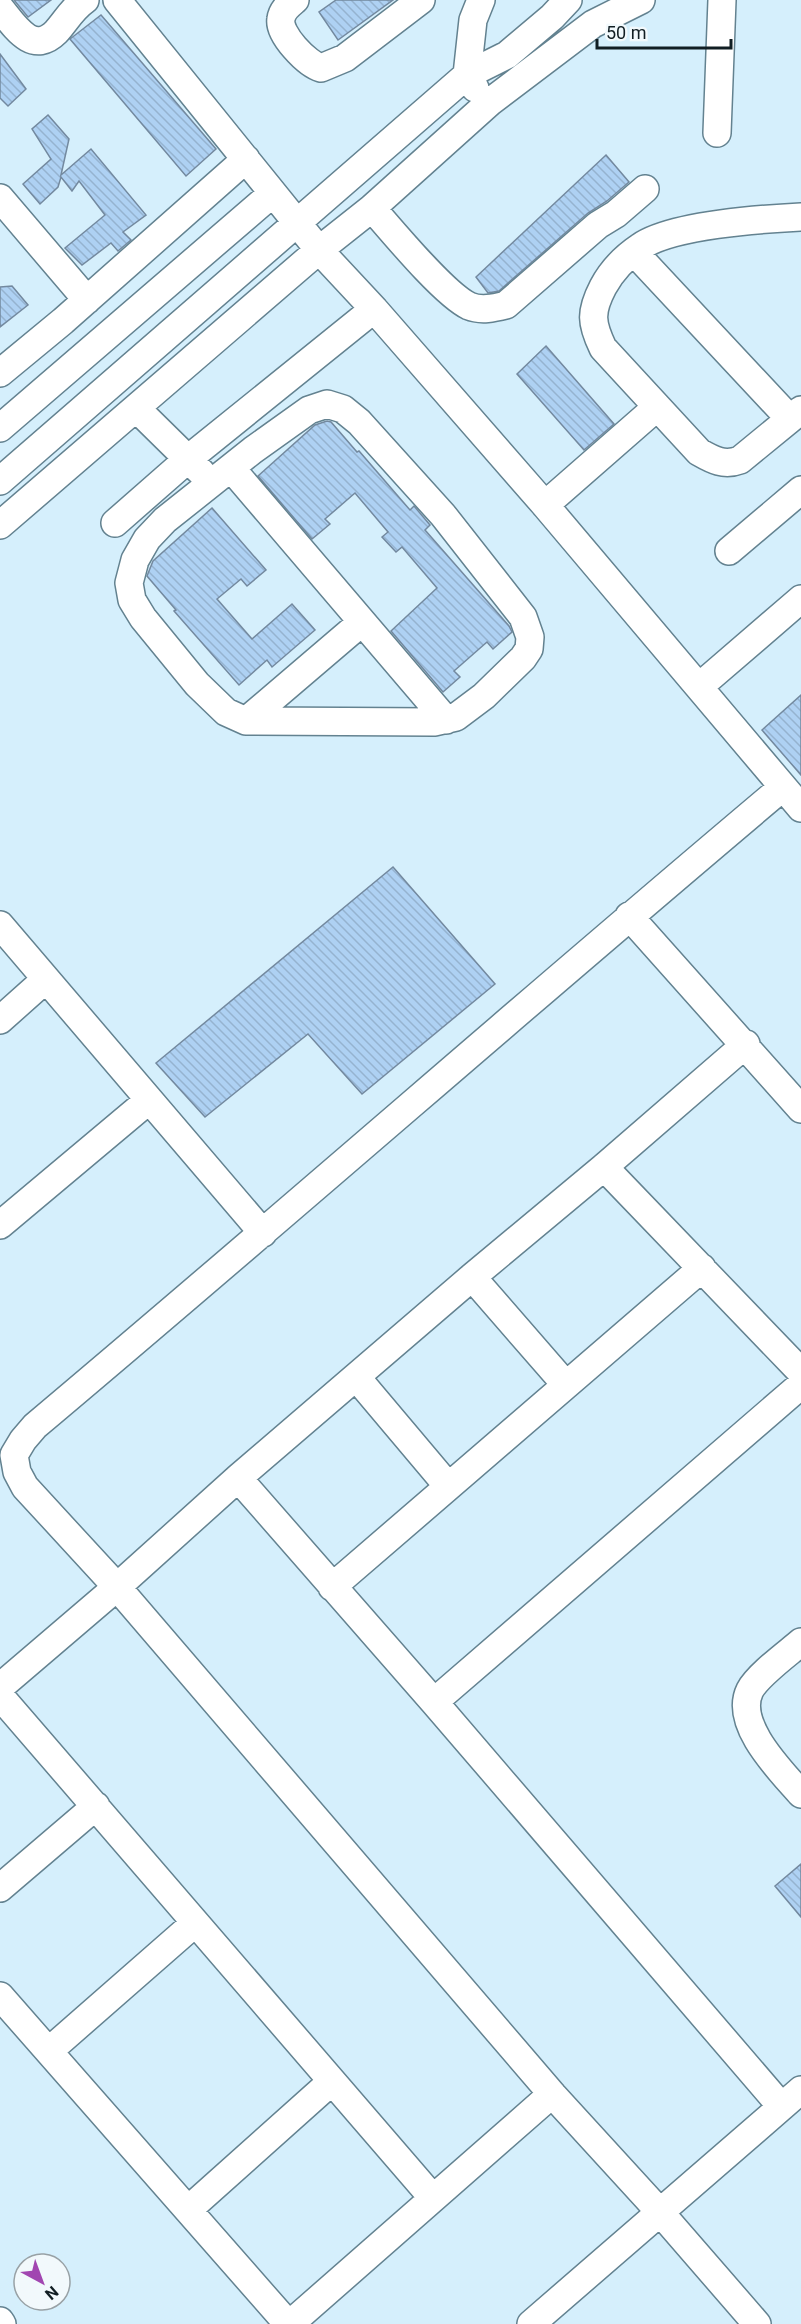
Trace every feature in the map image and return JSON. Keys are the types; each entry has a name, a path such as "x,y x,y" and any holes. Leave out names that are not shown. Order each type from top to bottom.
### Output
{"street":[{"path":"0,8 23,36 30,41 39,41 56,32 70,12 85,0"},
{"path":"117,0 319,250 374,309 544,505 801,808"},
{"path":"295,0 286,8 281,18 282,31 308,61 321,68 345,58 422,0"},
{"path":"455,0 477,10 467,75 486,106"},
{"path":"0,481 467,75 507,55 552,17 568,0"},
{"path":"0,525 319,250 372,208 486,106 593,24 641,0"},
{"path":"717,133 722,0"},
{"path":"0,373 63,321 246,159"},
{"path":"372,208 445,287 470,306 488,309 506,305 598,225 616,214 645,189"},
{"path":"0,428 273,193"},
{"path":"0,198 87,300"},
{"path":"634,252 795,415 740,460 730,464 714,461 699,452 603,348 595,331 592,314 596,300 609,275 640,246 675,233 734,222 801,217"},
{"path":"115,523 188,459 374,309"},
{"path":"63,321 115,382"},
{"path":"327,404 343,409 359,422 442,515 523,617 530,637 529,649 523,658 465,711 446,720 246,721 226,712 197,684 143,618 132,600 129,583 135,560 147,539 165,520 222,476 309,410 327,404"},
{"path":"136,408 188,459 222,476 362,622 446,720"},
{"path":"544,505 657,408"},
{"path":"729,551 801,490"},
{"path":"699,686 801,599"},
{"path":"246,721 362,622"},
{"path":"757,2324 659,2211 552,2094 117,1587 25,1487 17,1472 14,1455 35,1426 264,1233 630,916 783,787"},
{"path":"630,916 746,1044 801,1109"},
{"path":"0,926 264,1233"},
{"path":"0,1020 46,979"},
{"path":"0,1688 238,1478 746,1044"},
{"path":"0,1225 149,1100"},
{"path":"604,1167 801,1372"},
{"path":"332,1587 702,1268"},
{"path":"472,1277 566,1385"},
{"path":"357,1378 448,1486"},
{"path":"434,1702 801,1385"},
{"path":"238,1478 434,1702 791,2098 531,2324"},
{"path":"801,1642 770,1668 750,1691 746,1711 753,1731 765,1753 801,1794"},
{"path":"0,1696 432,2197"},
{"path":"0,1888 96,1806"},
{"path":"50,2050 195,1923"},
{"path":"0,1996 50,2050 289,2324 552,2094"},
{"path":"189,2209 331,2082"}],"building":[{"path":"14,0 51,0 28,17"},
{"path":"336,0 393,0 338,40 319,12"},
{"path":"101,15 216,149 186,176 70,39"},
{"path":"0,54 26,89 8,106 0,98"},
{"path":"48,115 69,139 61,175 91,149 146,215 123,232 131,240 118,251 111,243 82,265 65,248 105,215 79,181 72,191 61,177 58,187 40,204 23,184 51,159 32,129"},
{"path":"606,155 629,182 607,201 588,213 499,291 488,293 476,277"},
{"path":"12,286 28,305 0,327 0,287"},
{"path":"546,346 614,424 584,450 517,374"},
{"path":"331,422 357,452 359,451 410,510 414,506 430,525 425,530 512,632 493,649 487,642 454,671 460,677 443,692 391,631 437,588 402,547 396,552 382,537 388,532 355,493 325,519 330,524 312,539 258,476 315,425"},
{"path":"212,508 266,570 247,586 241,579 217,599 252,639 292,604 315,630 272,667 267,660 239,685 174,611 176,610 147,576 153,561"},
{"path":"801,695 801,775 762,730"},
{"path":"393,867 495,984 362,1094 308,1034 205,1117 156,1063"},
{"path":"801,1864 801,1917 775,1886"}]}
